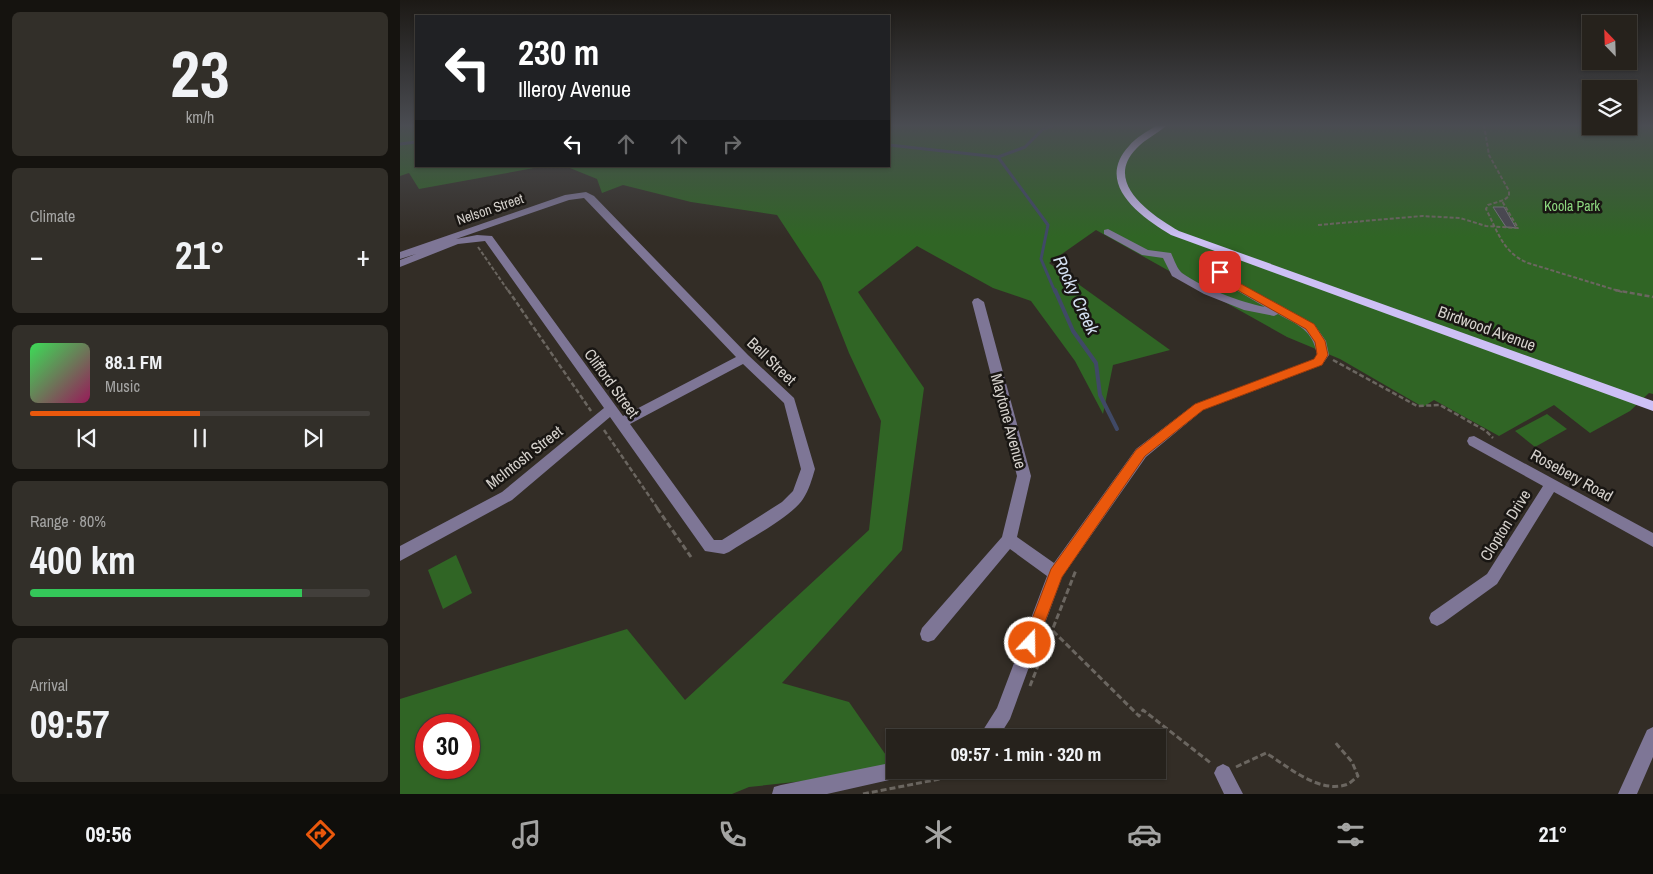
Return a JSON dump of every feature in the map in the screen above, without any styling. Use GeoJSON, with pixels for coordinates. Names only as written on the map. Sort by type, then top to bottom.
{"type":"FeatureCollection","features":[{"type":"Feature","properties":{"kind":"main road"},"geometry":{"type":"LineString","coordinates":[[1114,162],[1112,171],[1121,197],[1132,211],[1152,226],[1173,237],[1220,255],[1310,280]]}},
{"type":"Feature","properties":{"kind":"main road"},"geometry":{"type":"LineString","coordinates":[[1122,162],[1120,171],[1128,196],[1139,209],[1158,223],[1176,233],[1310,280]]}},
{"type":"Feature","properties":{"kind":"main road","name":"Birdwood Avenue"},"geometry":{"type":"LineString","coordinates":[[1310,280],[1653,406]]}},
{"type":"Feature","properties":{"kind":"street","name":"Nelson Street"},"geometry":{"type":"LineString","coordinates":[[400,256],[568,197],[586,196],[591,198]]}},
{"type":"Feature","properties":{"kind":"street","name":"Bell Street"},"geometry":{"type":"LineString","coordinates":[[591,198],[744,358],[790,402],[808,469],[805,481],[798,495],[787,506],[724,547],[710,546]]}},
{"type":"Feature","properties":{"kind":"street"},"geometry":{"type":"LineString","coordinates":[[1108,232],[1146,253],[1167,255],[1176,274],[1208,291],[1248,307],[1289,314]]}},
{"type":"Feature","properties":{"kind":"street","name":"Nelson Street"},"geometry":{"type":"LineString","coordinates":[[400,264],[464,240],[478,237],[488,238]]}},
{"type":"Feature","properties":{"kind":"street","name":"Clifford Street"},"geometry":{"type":"LineString","coordinates":[[488,238],[710,546]]}},
{"type":"Feature","properties":{"kind":"street"},"geometry":{"type":"LineString","coordinates":[[993,729],[1004,713],[1056,573],[1141,453],[1199,407],[1318,362],[1323,355],[1320,341],[1310,326],[1228,281],[1220,272],[1220,261]]}},
{"type":"Feature","properties":{"kind":"street","name":"Maytone Avenue"},"geometry":{"type":"LineString","coordinates":[[928,634],[1009,540],[1024,476],[978,302]]}},
{"type":"Feature","properties":{"kind":"street"},"geometry":{"type":"LineString","coordinates":[[621,423],[744,358]]}},
{"type":"Feature","properties":{"kind":"street","name":"McIntosh Street"},"geometry":{"type":"LineString","coordinates":[[402,548],[507,496],[594,416],[611,409]]}},
{"type":"Feature","properties":{"kind":"street","name":"Rosebery Road"},"geometry":{"type":"LineString","coordinates":[[1474,440],[1653,540]]}},
{"type":"Feature","properties":{"kind":"street","name":"Clopton Drive"},"geometry":{"type":"LineString","coordinates":[[1437,618],[1492,579],[1552,484]]}},
{"type":"Feature","properties":{"kind":"street"},"geometry":{"type":"LineString","coordinates":[[1009,540],[1056,573]]}},
{"type":"Feature","properties":{"kind":"street"},"geometry":{"type":"LineString","coordinates":[[1627,794],[1653,736]]}},
{"type":"Feature","properties":{"kind":"street"},"geometry":{"type":"LineString","coordinates":[[780,794],[886,773]]}},
{"type":"Feature","properties":{"kind":"street"},"geometry":{"type":"LineString","coordinates":[[1223,773],[1234,794]]}},
{"type":"Feature","properties":{"kind":"path"},"geometry":{"type":"LineString","coordinates":[[1493,162],[1509,191],[1509,196],[1502,201],[1488,206],[1486,209],[1509,252],[1522,261],[1613,290],[1653,298]]}},
{"type":"Feature","properties":{"kind":"path"},"geometry":{"type":"LineString","coordinates":[[1318,225],[1422,216],[1460,218],[1486,226],[1518,228],[1502,201]]}},
{"type":"Feature","properties":{"kind":"path"},"geometry":{"type":"LineString","coordinates":[[474,241],[691,557]]}},
{"type":"Feature","properties":{"kind":"path"},"geometry":{"type":"LineString","coordinates":[[1329,358],[1416,406],[1440,405],[1486,431],[1494,439]]}},
{"type":"Feature","properties":{"kind":"path"},"geometry":{"type":"LineString","coordinates":[[583,417],[594,416]]}},
{"type":"Feature","properties":{"kind":"path"},"geometry":{"type":"LineString","coordinates":[[1076,570],[1053,632],[1140,716],[1143,710],[1223,773],[1266,753],[1304,776],[1326,786],[1346,785],[1358,776],[1352,762],[1334,741]]}},
{"type":"Feature","properties":{"kind":"path"},"geometry":{"type":"LineString","coordinates":[[863,794],[940,779]]}},
{"type":"Feature","properties":{"kind":"green space"},"geometry":{"type":"Polygon","coordinates":[[[400,162],[415,162],[415,167],[540,167],[419,189],[409,173],[400,176],[400,162]]]}},
{"type":"Feature","properties":{"kind":"green space","name":"Koola Park"},"geometry":{"type":"Polygon","coordinates":[[[890,162],[1653,162],[1653,394],[1649,393],[1630,411],[1590,433],[1554,405],[1499,436],[1434,400],[1423,407],[1340,359],[1287,337],[1096,230],[1049,263],[1170,350],[1113,365],[1103,414],[1075,361],[1031,301],[993,288],[917,246],[858,292],[924,388],[902,550],[782,683],[849,702],[886,755],[886,772],[749,787],[732,794],[400,794],[400,699],[627,629],[685,700],[869,530],[881,421],[849,353],[821,282],[777,215],[691,202],[623,185],[602,193],[597,179],[567,167],[890,167],[890,162]]]}},
{"type":"Feature","properties":{"kind":"green space"},"geometry":{"type":"Polygon","coordinates":[[[1547,414],[1567,429],[1535,447],[1515,431],[1547,414]]]}},
{"type":"Feature","properties":{"kind":"green space"},"geometry":{"type":"Polygon","coordinates":[[[456,555],[472,593],[443,609],[428,570],[456,555]]]}},
{"type":"Feature","properties":{"kind":"building"},"geometry":{"type":"Polygon","coordinates":[[[1493,207],[1504,207],[1516,228],[1506,227],[1493,207]]]}},
{"type":"Feature","properties":{"kind":"waterway","name":"Rocky Creek"},"geometry":{"type":"LineString","coordinates":[[1002,162],[1048,225],[1041,259],[1055,292]]}},
{"type":"Feature","properties":{"kind":"waterway","name":"Rocky Creek"},"geometry":{"type":"LineString","coordinates":[[1055,290],[1073,331],[1096,363],[1100,395],[1117,429]]}},
{"type":"Feature","properties":{"kind":"route"},"geometry":{"type":"LineString","coordinates":[[1030,643],[1056,573],[1141,453],[1199,407],[1318,362],[1323,355],[1320,341],[1310,326],[1228,281],[1220,272]]}}]}
